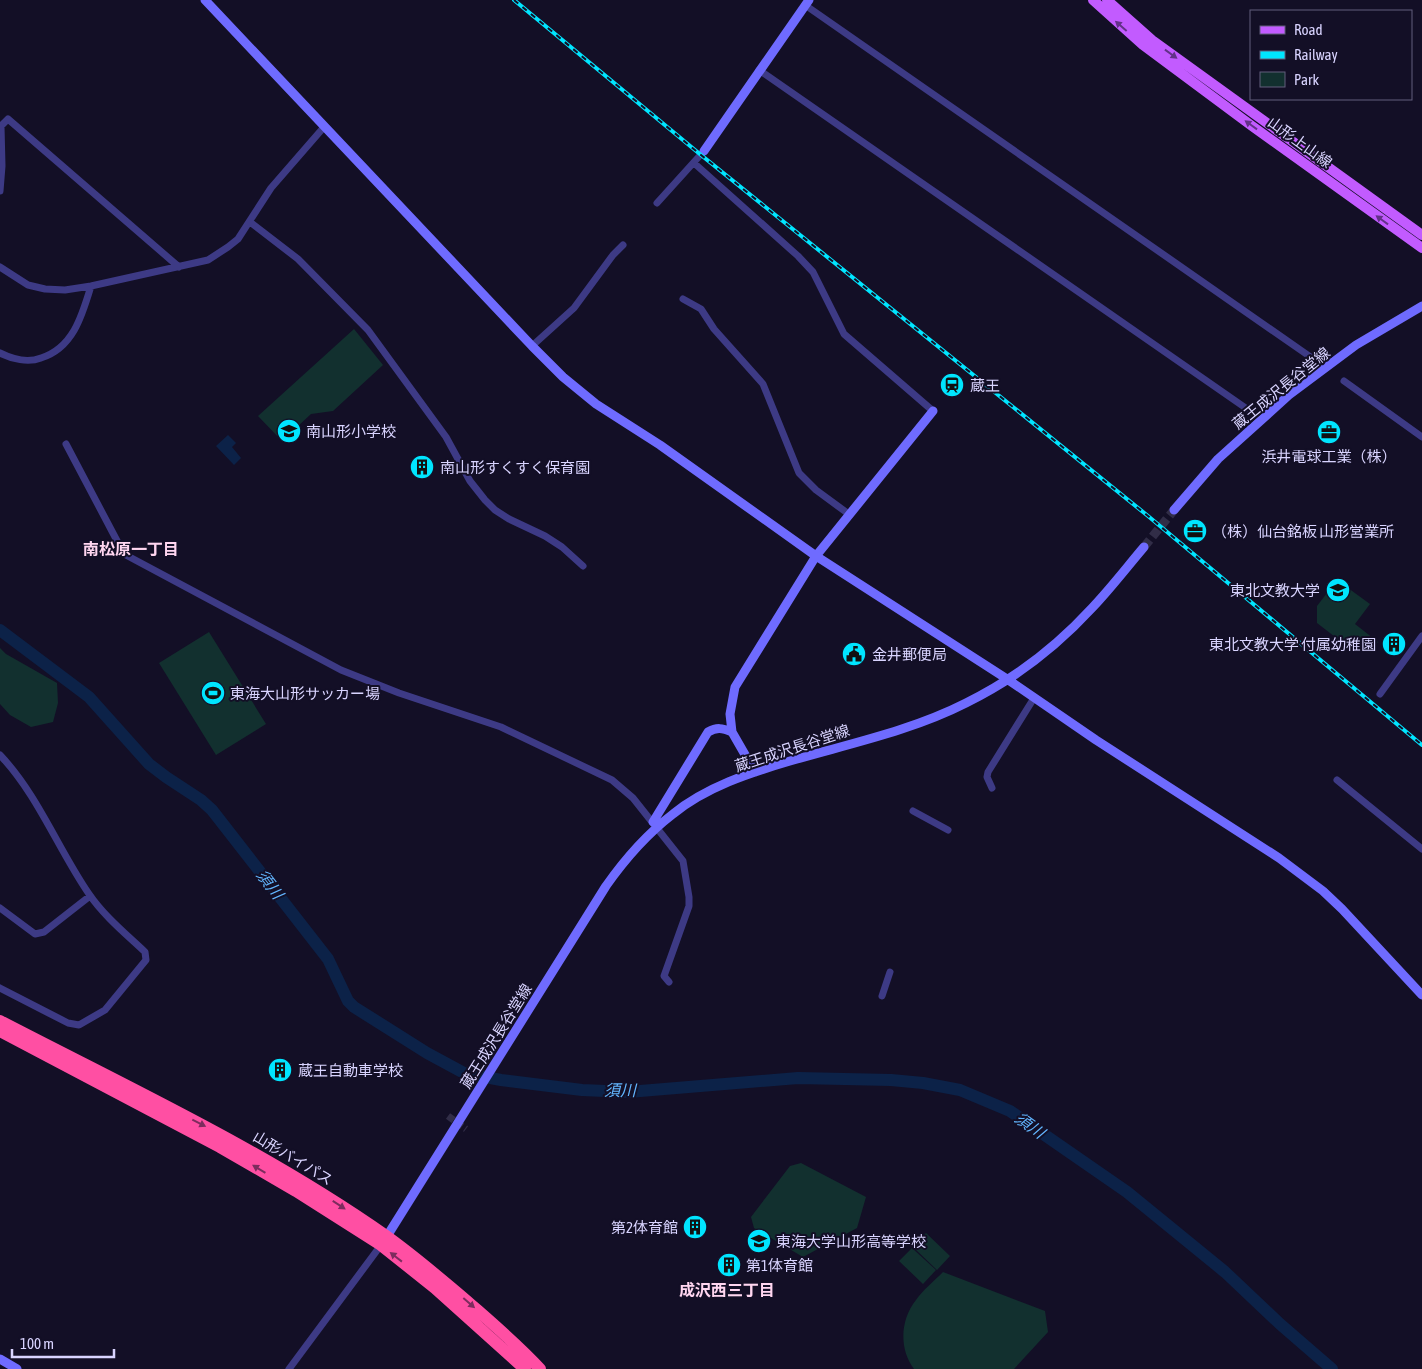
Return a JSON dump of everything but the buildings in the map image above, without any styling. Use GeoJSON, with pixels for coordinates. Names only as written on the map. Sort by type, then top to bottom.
{"type":"FeatureCollection","features":[{"type":"Feature","properties":{"kind":"highway","name":"山形バイパス"},"geometry":{"type":"LineString","coordinates":[[0,1021],[214,1130],[299,1179],[444,1282],[492,1323],[540,1369]]}},
{"type":"Feature","properties":{"kind":"highway","name":"山形バイパス"},"geometry":{"type":"LineString","coordinates":[[0,1032],[220,1146],[384,1241],[525,1369]]}},
{"type":"Feature","properties":{"kind":"main road","name":"山形上山線"},"geometry":{"type":"LineString","coordinates":[[1093,0],[1119,25],[1159,56],[1422,248]]}},
{"type":"Feature","properties":{"kind":"main road","name":"山形上山線"},"geometry":{"type":"LineString","coordinates":[[1107,0],[1152,40],[1422,235]]}},
{"type":"Feature","properties":{"kind":"street"},"geometry":{"type":"LineString","coordinates":[[205,0],[532,346],[596,404],[660,445],[816,556],[1279,858],[1323,891],[1342,909],[1422,995]]}},
{"type":"Feature","properties":{"kind":"street"},"geometry":{"type":"LineString","coordinates":[[657,203],[704,151],[807,3],[1312,358]]}},
{"type":"Feature","properties":{"kind":"street"},"geometry":{"type":"LineString","coordinates":[[759,70],[1250,411]]}},
{"type":"Feature","properties":{"kind":"street"},"geometry":{"type":"LineString","coordinates":[[0,191],[2,166],[1,126],[8,119],[178,266]]}},
{"type":"Feature","properties":{"kind":"street"},"geometry":{"type":"LineString","coordinates":[[0,267],[28,285],[45,289],[64,290],[91,286],[208,260],[238,239],[271,188],[324,127]]}},
{"type":"Feature","properties":{"kind":"street"},"geometry":{"type":"LineString","coordinates":[[694,163],[798,256],[813,272],[844,334],[933,412],[816,556],[735,687],[730,714],[732,732],[755,772]]}},
{"type":"Feature","properties":{"kind":"street"},"geometry":{"type":"LineString","coordinates":[[250,222],[298,259],[368,330],[446,437],[470,481],[485,500],[509,519],[562,547],[583,566]]}},
{"type":"Feature","properties":{"kind":"street"},"geometry":{"type":"LineString","coordinates":[[532,346],[574,308],[613,255],[623,245]]}},
{"type":"Feature","properties":{"kind":"street"},"geometry":{"type":"LineString","coordinates":[[0,353],[25,361],[37,360],[52,355],[62,348],[76,328],[91,286]]}},
{"type":"Feature","properties":{"kind":"street"},"geometry":{"type":"LineString","coordinates":[[683,299],[701,309],[714,329],[763,384],[799,473],[816,490],[850,515]]}},
{"type":"Feature","properties":{"kind":"street","name":"蔵王成沢長谷堂線"},"geometry":{"type":"LineString","coordinates":[[1174,510],[1218,459],[1289,395],[1356,345],[1422,306]]}},
{"type":"Feature","properties":{"kind":"street"},"geometry":{"type":"LineString","coordinates":[[1344,381],[1422,437]]}},
{"type":"Feature","properties":{"kind":"street"},"geometry":{"type":"LineString","coordinates":[[66,444],[124,554],[341,670],[399,694],[500,727],[612,780],[633,798],[683,861],[689,906],[664,976],[669,982]]}},
{"type":"Feature","properties":{"kind":"street","name":"蔵王成沢長谷堂線"},"geometry":{"type":"LineString","coordinates":[[384,1241],[616,871],[655,825],[703,795],[755,772],[915,724],[966,703],[1007,679],[1057,642],[1093,607],[1144,547]]}},
{"type":"Feature","properties":{"kind":"street"},"geometry":{"type":"LineString","coordinates":[[1380,694],[1422,636]]}},
{"type":"Feature","properties":{"kind":"street"},"geometry":{"type":"LineString","coordinates":[[992,788],[987,777],[988,772],[1034,698]]}},
{"type":"Feature","properties":{"kind":"street"},"geometry":{"type":"LineString","coordinates":[[655,825],[708,732],[715,728],[723,728],[732,732]]}},
{"type":"Feature","properties":{"kind":"street"},"geometry":{"type":"LineString","coordinates":[[0,755],[23,783],[65,857],[90,896],[145,952],[146,960],[105,1010],[79,1025],[68,1022],[0,988]]}},
{"type":"Feature","properties":{"kind":"street"},"geometry":{"type":"LineString","coordinates":[[1337,780],[1422,849]]}},
{"type":"Feature","properties":{"kind":"street"},"geometry":{"type":"LineString","coordinates":[[914,811],[948,830]]}},
{"type":"Feature","properties":{"kind":"street"},"geometry":{"type":"LineString","coordinates":[[0,908],[35,934],[44,932],[90,896]]}},
{"type":"Feature","properties":{"kind":"street"},"geometry":{"type":"LineString","coordinates":[[882,996],[890,972]]}},
{"type":"Feature","properties":{"kind":"street"},"geometry":{"type":"LineString","coordinates":[[289,1369],[384,1241]]}},
{"type":"Feature","properties":{"kind":"street"},"geometry":{"type":"LineString","coordinates":[[0,1359],[17,1369]]}},
{"type":"Feature","properties":{"kind":"green space"},"geometry":{"type":"Polygon","coordinates":[[[354,329],[383,365],[333,411],[311,414],[282,441],[258,416],[354,329]]]}},
{"type":"Feature","properties":{"kind":"green space"},"geometry":{"type":"Polygon","coordinates":[[[1337,580],[1370,604],[1355,624],[1378,642],[1372,650],[1359,640],[1352,650],[1317,623],[1317,606],[1337,580]]]}},
{"type":"Feature","properties":{"kind":"green space","name":"東海大山形サッカー場"},"geometry":{"type":"Polygon","coordinates":[[[209,632],[266,724],[216,755],[159,663],[209,632]]]}},
{"type":"Feature","properties":{"kind":"green space"},"geometry":{"type":"Polygon","coordinates":[[[0,648],[6,654],[57,683],[58,703],[53,722],[31,727],[10,715],[0,704],[0,648]]]}},
{"type":"Feature","properties":{"kind":"green space"},"geometry":{"type":"Polygon","coordinates":[[[801,1163],[866,1197],[857,1228],[803,1257],[754,1228],[751,1217],[790,1166],[801,1163]]]}},
{"type":"Feature","properties":{"kind":"green space"},"geometry":{"type":"Polygon","coordinates":[[[926,1233],[950,1256],[937,1270],[913,1247],[926,1233]]]}},
{"type":"Feature","properties":{"kind":"green space"},"geometry":{"type":"Polygon","coordinates":[[[912,1248],[936,1270],[923,1284],[899,1261],[912,1248]]]}},
{"type":"Feature","properties":{"kind":"green space"},"geometry":{"type":"Polygon","coordinates":[[[943,1272],[1045,1311],[1048,1332],[1014,1369],[914,1369],[906,1353],[903,1334],[904,1325],[911,1308],[919,1296],[943,1272]]]}},
{"type":"Feature","properties":{"kind":"water"},"geometry":{"type":"Polygon","coordinates":[[[228,435],[236,443],[232,447],[241,458],[234,465],[216,446],[228,435]]]}},
{"type":"Feature","properties":{"kind":"waterway","name":"須川"},"geometry":{"type":"LineString","coordinates":[[0,630],[89,697],[149,764],[201,800],[212,810],[328,959],[348,1001],[354,1007],[427,1053],[464,1073],[501,1080],[582,1090],[628,1092],[798,1078],[891,1080],[923,1083],[960,1090],[1010,1111],[1127,1192],[1225,1272],[1280,1324],[1332,1369]]}},
{"type":"Feature","properties":{"kind":"tunnel"},"geometry":{"type":"LineString","coordinates":[[1144,547],[1174,510]]}},
{"type":"Feature","properties":{"kind":"tunnel"},"geometry":{"type":"LineString","coordinates":[[448,1116],[466,1129]]}},
{"type":"Feature","properties":{"kind":"railway"},"geometry":{"type":"LineString","coordinates":[[514,0],[701,155],[1148,516],[1422,745]]}},
{"type":"Feature","properties":{"kind":"place","name":"蔵王"},"geometry":{"type":"Point","coordinates":[952,385]}},
{"type":"Feature","properties":{"kind":"place","name":"南山形小学校"},"geometry":{"type":"Point","coordinates":[289,431]}},
{"type":"Feature","properties":{"kind":"place","name":"浜井電球工業（株）"},"geometry":{"type":"Point","coordinates":[1329,432]}},
{"type":"Feature","properties":{"kind":"place","name":"南山形すくすく保育園"},"geometry":{"type":"Point","coordinates":[422,467]}},
{"type":"Feature","properties":{"kind":"place","name":"（株）仙台銘板 山形営業所"},"geometry":{"type":"Point","coordinates":[1195,531]}},
{"type":"Feature","properties":{"kind":"place","name":"東北文教大学"},"geometry":{"type":"Point","coordinates":[1338,590]}},
{"type":"Feature","properties":{"kind":"place","name":"東北文教大学 付属幼稚園"},"geometry":{"type":"Point","coordinates":[1394,644]}},
{"type":"Feature","properties":{"kind":"place","name":"金井郵便局"},"geometry":{"type":"Point","coordinates":[854,654]}},
{"type":"Feature","properties":{"kind":"place","name":"東海大山形サッカー場"},"geometry":{"type":"Point","coordinates":[213,693]}},
{"type":"Feature","properties":{"kind":"place","name":"蔵王自動車学校"},"geometry":{"type":"Point","coordinates":[280,1070]}},
{"type":"Feature","properties":{"kind":"place","name":"第2体育館"},"geometry":{"type":"Point","coordinates":[695,1227]}},
{"type":"Feature","properties":{"kind":"place","name":"東海大学山形高等学校"},"geometry":{"type":"Point","coordinates":[759,1241]}},
{"type":"Feature","properties":{"kind":"place","name":"第1体育館"},"geometry":{"type":"Point","coordinates":[729,1265]}},
{"type":"Feature","properties":{"kind":"district","name":"南松原一丁目"},"geometry":{"type":"Point","coordinates":[131,549]}},
{"type":"Feature","properties":{"kind":"district","name":"成沢西三丁目"},"geometry":{"type":"Point","coordinates":[727,1290]}}]}
